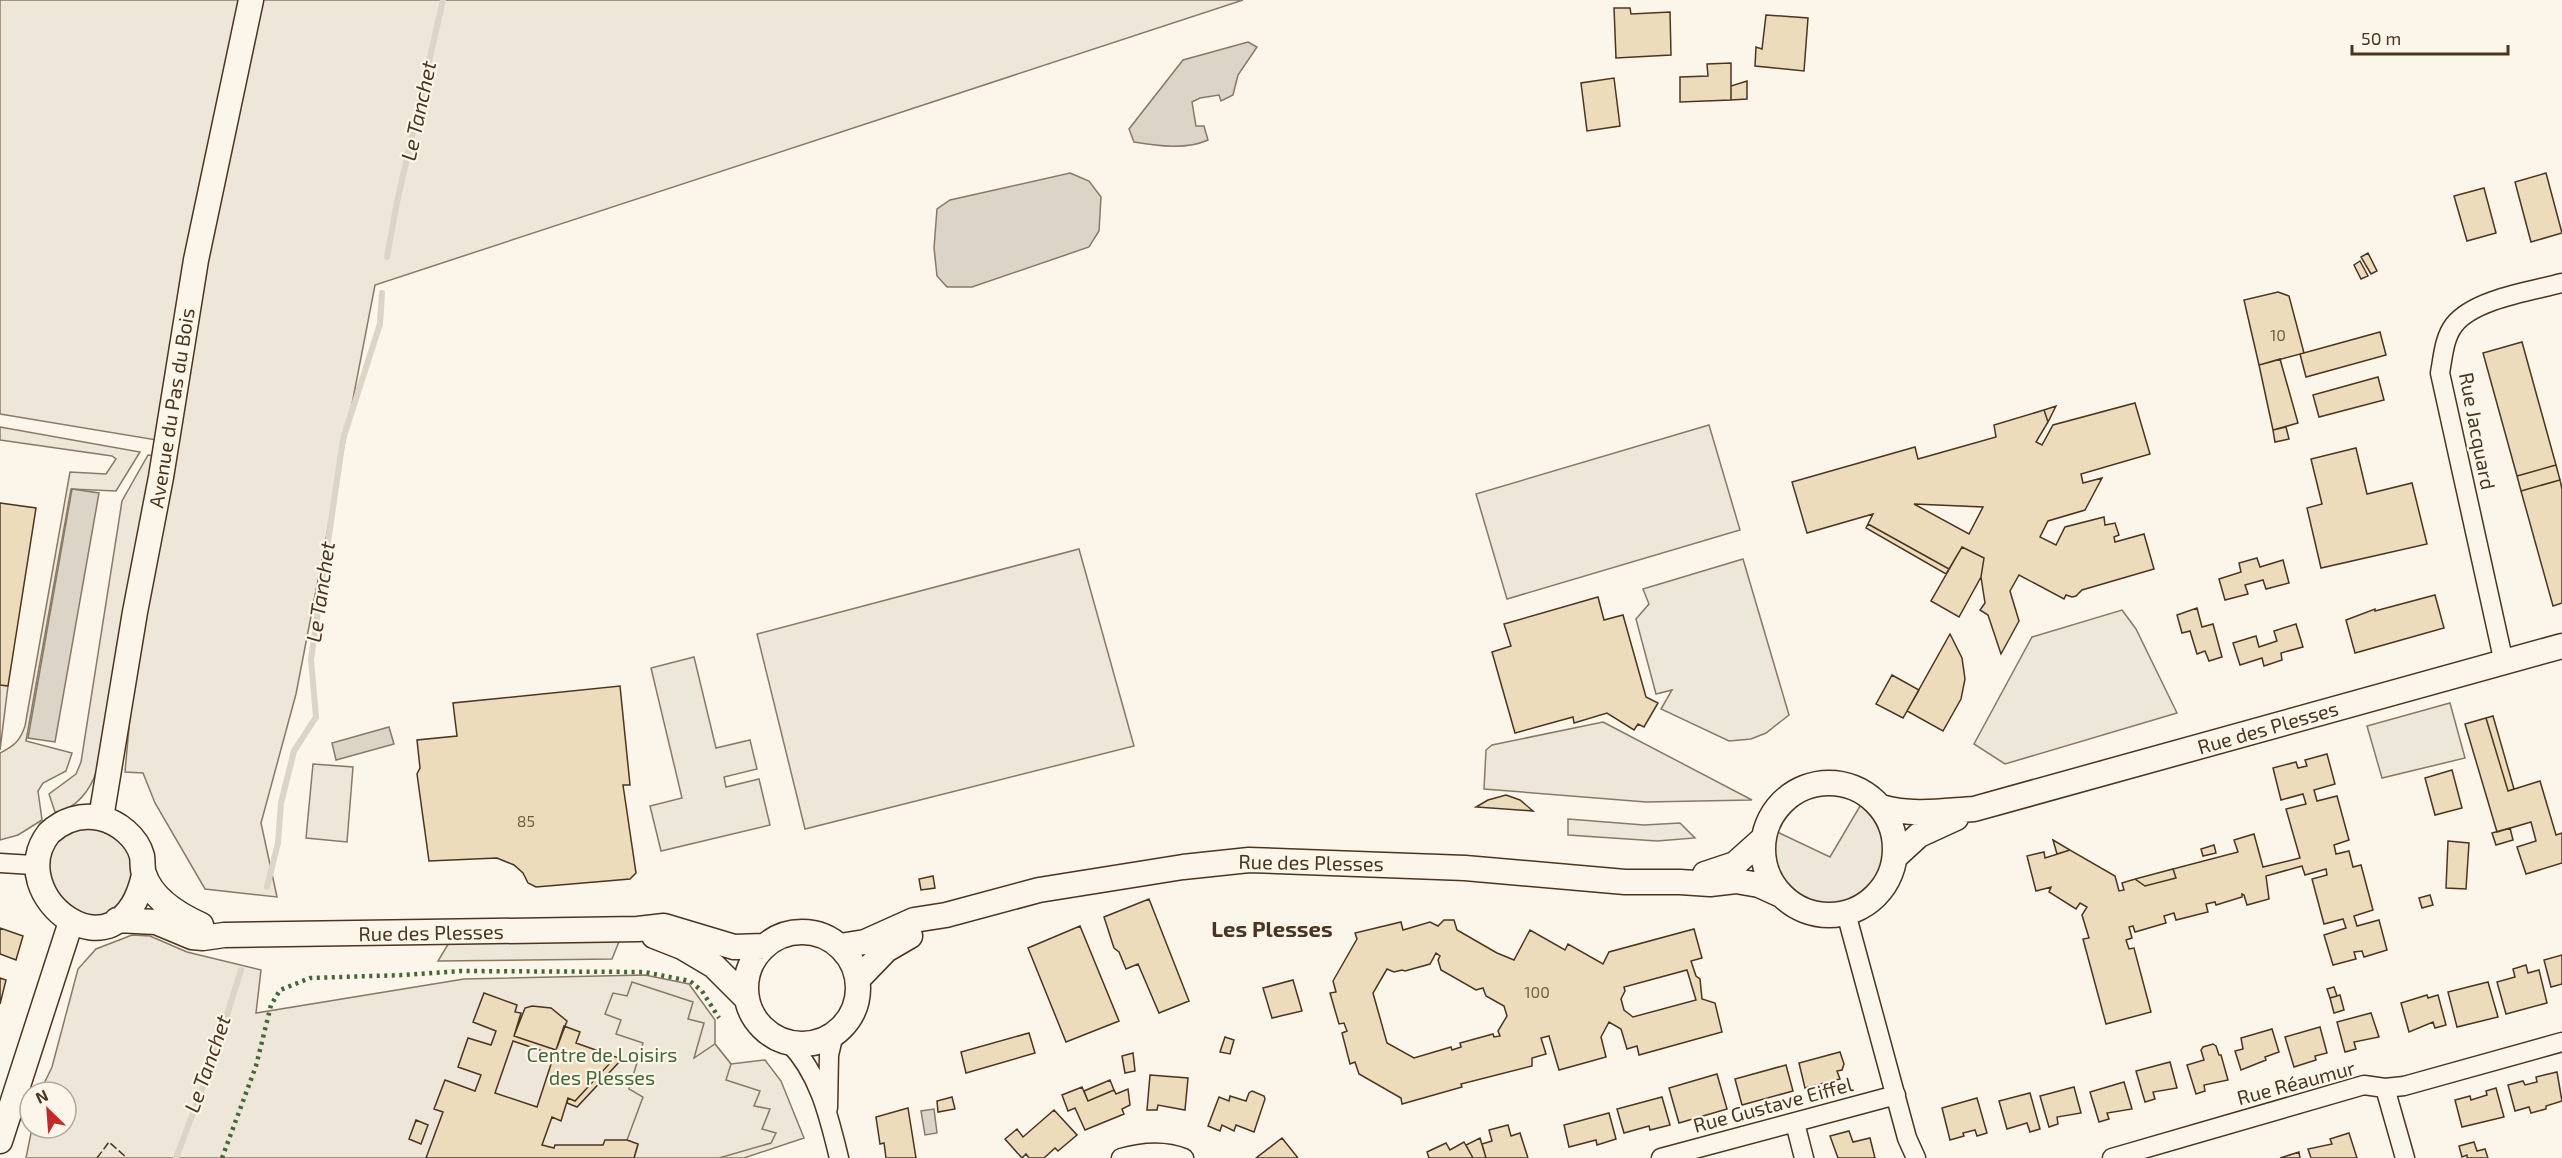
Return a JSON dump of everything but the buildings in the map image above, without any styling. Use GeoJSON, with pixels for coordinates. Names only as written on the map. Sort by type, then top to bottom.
{"type":"FeatureCollection","features":[{"type":"Feature","properties":{"kind":"street","name":"Avenue du Pas du Bois"},"geometry":{"type":"LineString","coordinates":[[100,818],[135,612],[161,477],[196,260],[251,0]]}},
{"type":"Feature","properties":{"kind":"street","name":"Rue Jacquard"},"geometry":{"type":"LineString","coordinates":[[2504,663],[2440,373],[2445,345],[2453,326],[2462,317],[2475,308],[2491,302],[2562,283]]}},
{"type":"Feature","properties":{"kind":"street","name":"Rue des Plesses"},"geometry":{"type":"LineString","coordinates":[[1881,807],[1898,812],[1927,814],[1974,809],[2562,646]]}},
{"type":"Feature","properties":{"kind":"street"},"geometry":{"type":"LineString","coordinates":[[1840,784],[1868,795],[1881,807],[1894,836],[1895,857],[1888,880],[1874,898],[1846,913],[1822,915],[1811,913],[1781,895],[1766,868],[1763,848],[1764,838],[1774,812],[1784,801],[1810,786],[1840,784]]}},
{"type":"Feature","properties":{"kind":"street","name":"Rue des Plesses"},"geometry":{"type":"LineString","coordinates":[[1895,857],[1919,836],[1974,809]]}},
{"type":"Feature","properties":{"kind":"street"},"geometry":{"type":"LineString","coordinates":[[85,816],[100,818],[119,825],[133,838],[142,855],[144,874],[140,892],[131,908],[117,920],[94,927],[70,925],[57,918],[46,908],[38,895],[33,880],[33,865],[37,850],[56,826],[70,819],[85,816]]}},
{"type":"Feature","properties":{"kind":"street","name":"Rue des Plesses"},"geometry":{"type":"LineString","coordinates":[[1680,882],[1736,864],[1764,838]]}},
{"type":"Feature","properties":{"kind":"street","name":"Rue des Plesses"},"geometry":{"type":"LineString","coordinates":[[840,946],[865,942],[914,920],[946,915],[1039,891],[1087,881],[1249,860],[1465,868],[1625,882],[1710,884],[1725,881],[1747,882],[1781,895]]}},
{"type":"Feature","properties":{"kind":"street"},"geometry":{"type":"LineString","coordinates":[[0,863],[33,865]]}},
{"type":"Feature","properties":{"kind":"street","name":"Rue des Plesses"},"geometry":{"type":"LineString","coordinates":[[144,874],[160,898],[175,911],[224,934]]}},
{"type":"Feature","properties":{"kind":"street"},"geometry":{"type":"LineString","coordinates":[[1846,913],[1907,1138],[1916,1158]]}},
{"type":"Feature","properties":{"kind":"street","name":"Rue des Plesses"},"geometry":{"type":"LineString","coordinates":[[858,979],[886,950],[946,915]]}},
{"type":"Feature","properties":{"kind":"street","name":"Rue des Plesses"},"geometry":{"type":"LineString","coordinates":[[117,920],[156,922],[192,937],[224,934],[638,929],[664,926],[734,947],[765,946]]}},
{"type":"Feature","properties":{"kind":"street"},"geometry":{"type":"LineString","coordinates":[[0,1141],[70,925]]}},
{"type":"Feature","properties":{"kind":"street","name":"Rue des Plesses"},"geometry":{"type":"LineString","coordinates":[[638,929],[682,947],[704,959],[723,974],[747,999]]}},
{"type":"Feature","properties":{"kind":"street"},"geometry":{"type":"LineString","coordinates":[[789,1042],[817,1042],[834,1034],[844,1026],[856,1004],[858,979],[852,961],[840,946],[824,936],[806,932],[778,937],[758,953],[749,970],[746,989],[751,1011],[764,1029],[789,1042],[805,1061],[828,1110],[839,1158]]}},
{"type":"Feature","properties":{"kind":"street"},"geometry":{"type":"LineString","coordinates":[[828,1110],[829,1055],[834,1034]]}},
{"type":"Feature","properties":{"kind":"street","name":"Rue Réaumur"},"geometry":{"type":"LineString","coordinates":[[2116,1158],[2364,1085],[2385,1088],[2404,1086],[2562,1042]]}},
{"type":"Feature","properties":{"kind":"street"},"geometry":{"type":"LineString","coordinates":[[2385,1088],[2405,1158]]}},
{"type":"Feature","properties":{"kind":"street","name":"Rue Gustave Eiffel"},"geometry":{"type":"LineString","coordinates":[[1661,1158],[1896,1095]]}},
{"type":"Feature","properties":{"kind":"street"},"geometry":{"type":"LineString","coordinates":[[1795,1123],[1804,1158]]}},
{"type":"Feature","properties":{"kind":"street"},"geometry":{"type":"LineString","coordinates":[[1120,1158],[1148,1152],[1175,1154],[1184,1158]]}},
{"type":"Feature","properties":{"kind":"green space"},"geometry":{"type":"Polygon","coordinates":[[[0,0],[1243,0],[375,285],[296,694],[261,823],[277,897],[205,889],[155,803],[143,773],[125,772],[131,705],[175,443],[0,414],[0,0]]]}},
{"type":"Feature","properties":{"kind":"green space"},"geometry":{"type":"Polygon","coordinates":[[[1709,425],[1740,530],[1507,599],[1476,494],[1709,425]]]}},
{"type":"Feature","properties":{"kind":"green space"},"geometry":{"type":"Polygon","coordinates":[[[0,427],[140,452],[116,491],[71,489],[26,741],[72,753],[66,771],[43,783],[38,791],[42,820],[18,835],[0,840],[0,753],[16,742],[25,726],[70,472],[106,474],[116,459],[112,456],[0,440],[0,427]]]}},
{"type":"Feature","properties":{"kind":"green space"},"geometry":{"type":"Polygon","coordinates":[[[148,455],[155,456],[97,770],[87,791],[76,803],[55,812],[49,794],[76,774],[81,762],[122,501],[148,455]]]}},
{"type":"Feature","properties":{"kind":"green space"},"geometry":{"type":"Polygon","coordinates":[[[1079,549],[1134,746],[805,829],[757,634],[1079,549]]]}},
{"type":"Feature","properties":{"kind":"green space"},"geometry":{"type":"Polygon","coordinates":[[[1603,722],[1752,800],[1646,802],[1484,789],[1486,750],[1492,745],[1603,722]]]}},
{"type":"Feature","properties":{"kind":"green space"},"geometry":{"type":"Polygon","coordinates":[[[313,764],[353,767],[347,842],[306,838],[313,764]]]}},
{"type":"Feature","properties":{"kind":"green space"},"geometry":{"type":"Polygon","coordinates":[[[1863,801],[1879,819],[1886,837],[1885,860],[1877,882],[1861,898],[1840,907],[1817,906],[1796,897],[1780,881],[1772,866],[1773,830],[1830,857],[1863,801]]]}},
{"type":"Feature","properties":{"kind":"green space"},"geometry":{"type":"Polygon","coordinates":[[[81,827],[96,828],[122,841],[131,854],[135,869],[127,897],[104,916],[89,918],[51,898],[48,863],[52,846],[58,839],[81,827]]]}},
{"type":"Feature","properties":{"kind":"green space","name":"Centre de Loisirs des Plesses"},"geometry":{"type":"Polygon","coordinates":[[[132,935],[150,936],[187,952],[261,970],[256,1013],[464,979],[645,975],[689,984],[715,1020],[715,1044],[731,1064],[765,1060],[781,1081],[804,1138],[744,1158],[26,1158],[30,1140],[78,1140],[78,1080],[46,1080],[52,1067],[78,969],[96,949],[132,935]]]}},
{"type":"Feature","properties":{"kind":"shaded area"},"geometry":{"type":"Polygon","coordinates":[[[1248,42],[1257,47],[1238,75],[1233,95],[1221,101],[1219,95],[1200,98],[1192,102],[1196,126],[1204,126],[1208,140],[1181,146],[1134,142],[1129,129],[1183,60],[1248,42]]]}},
{"type":"Feature","properties":{"kind":"shaded area"},"geometry":{"type":"Polygon","coordinates":[[[1070,173],[1089,181],[1101,197],[1099,231],[1089,247],[972,287],[947,287],[937,276],[934,248],[937,209],[950,200],[1070,173]]]}},
{"type":"Feature","properties":{"kind":"shaded area"},"geometry":{"type":"Polygon","coordinates":[[[72,489],[99,493],[55,742],[28,738],[72,489]]]}},
{"type":"Feature","properties":{"kind":"shaded area"},"geometry":{"type":"Polygon","coordinates":[[[1743,559],[1789,715],[1766,733],[1751,739],[1729,741],[1661,709],[1672,690],[1656,694],[1636,619],[1649,604],[1643,589],[1743,559]]]}},
{"type":"Feature","properties":{"kind":"shaded area"},"geometry":{"type":"Polygon","coordinates":[[[2122,610],[2136,629],[2177,713],[2005,764],[1974,744],[2032,637],[2122,610]]]}},
{"type":"Feature","properties":{"kind":"shaded area"},"geometry":{"type":"Polygon","coordinates":[[[694,657],[716,748],[750,740],[757,769],[724,777],[726,787],[759,779],[770,825],[661,851],[650,806],[682,798],[651,668],[694,657]]]}},
{"type":"Feature","properties":{"kind":"shaded area"},"geometry":{"type":"Polygon","coordinates":[[[0,685],[8,686],[0,750],[0,685]]]}},
{"type":"Feature","properties":{"kind":"shaded area"},"geometry":{"type":"Polygon","coordinates":[[[2450,703],[2465,758],[2382,778],[2367,726],[2450,703]]]}},
{"type":"Feature","properties":{"kind":"shaded area"},"geometry":{"type":"Polygon","coordinates":[[[389,727],[394,744],[336,760],[332,743],[389,727]]]}},
{"type":"Feature","properties":{"kind":"shaded area"},"geometry":{"type":"Polygon","coordinates":[[[1568,819],[1644,825],[1680,823],[1695,838],[1657,841],[1568,835],[1568,819]]]}},
{"type":"Feature","properties":{"kind":"shaded area"},"geometry":{"type":"Polygon","coordinates":[[[620,939],[612,959],[438,961],[450,941],[620,939]]]}},
{"type":"Feature","properties":{"kind":"shaded area"},"geometry":{"type":"Polygon","coordinates":[[[632,982],[693,1002],[688,1019],[704,1023],[694,1058],[715,1044],[731,1064],[726,1080],[760,1091],[754,1106],[770,1109],[762,1129],[776,1133],[771,1143],[719,1158],[634,1158],[638,1145],[627,1140],[643,1097],[629,1089],[643,1043],[616,1034],[621,1020],[605,1014],[613,993],[627,996],[632,982]]]}},
{"type":"Feature","properties":{"kind":"shaded area"},"geometry":{"type":"Polygon","coordinates":[[[934,1109],[937,1133],[925,1135],[921,1111],[934,1109]]]}},
{"type":"Feature","properties":{"kind":"waterway","name":"Le Tanchet"},"geometry":{"type":"LineString","coordinates":[[387,257],[397,202],[443,0]]}},
{"type":"Feature","properties":{"kind":"waterway","name":"Le Tanchet"},"geometry":{"type":"LineString","coordinates":[[267,887],[278,843],[281,803],[294,751],[316,717],[311,659],[343,439],[380,324],[382,293]]}},
{"type":"Feature","properties":{"kind":"waterway","name":"Le Tanchet"},"geometry":{"type":"LineString","coordinates":[[176,1158],[212,1063],[241,970]]}},
{"type":"Feature","properties":{"kind":"hedge"},"geometry":{"type":"LineString","coordinates":[[222,1158],[256,1066],[271,1005],[280,990],[310,978],[461,971],[644,972],[690,981],[702,991],[719,1018]]}},
{"type":"Feature","properties":{"kind":"fence"},"geometry":{"type":"LineString","coordinates":[[97,1158],[109,1142],[127,1158]]}},
{"type":"Feature","properties":{"kind":"district","name":"Les Plesses"},"geometry":{"type":"Point","coordinates":[1272,929]}}]}
